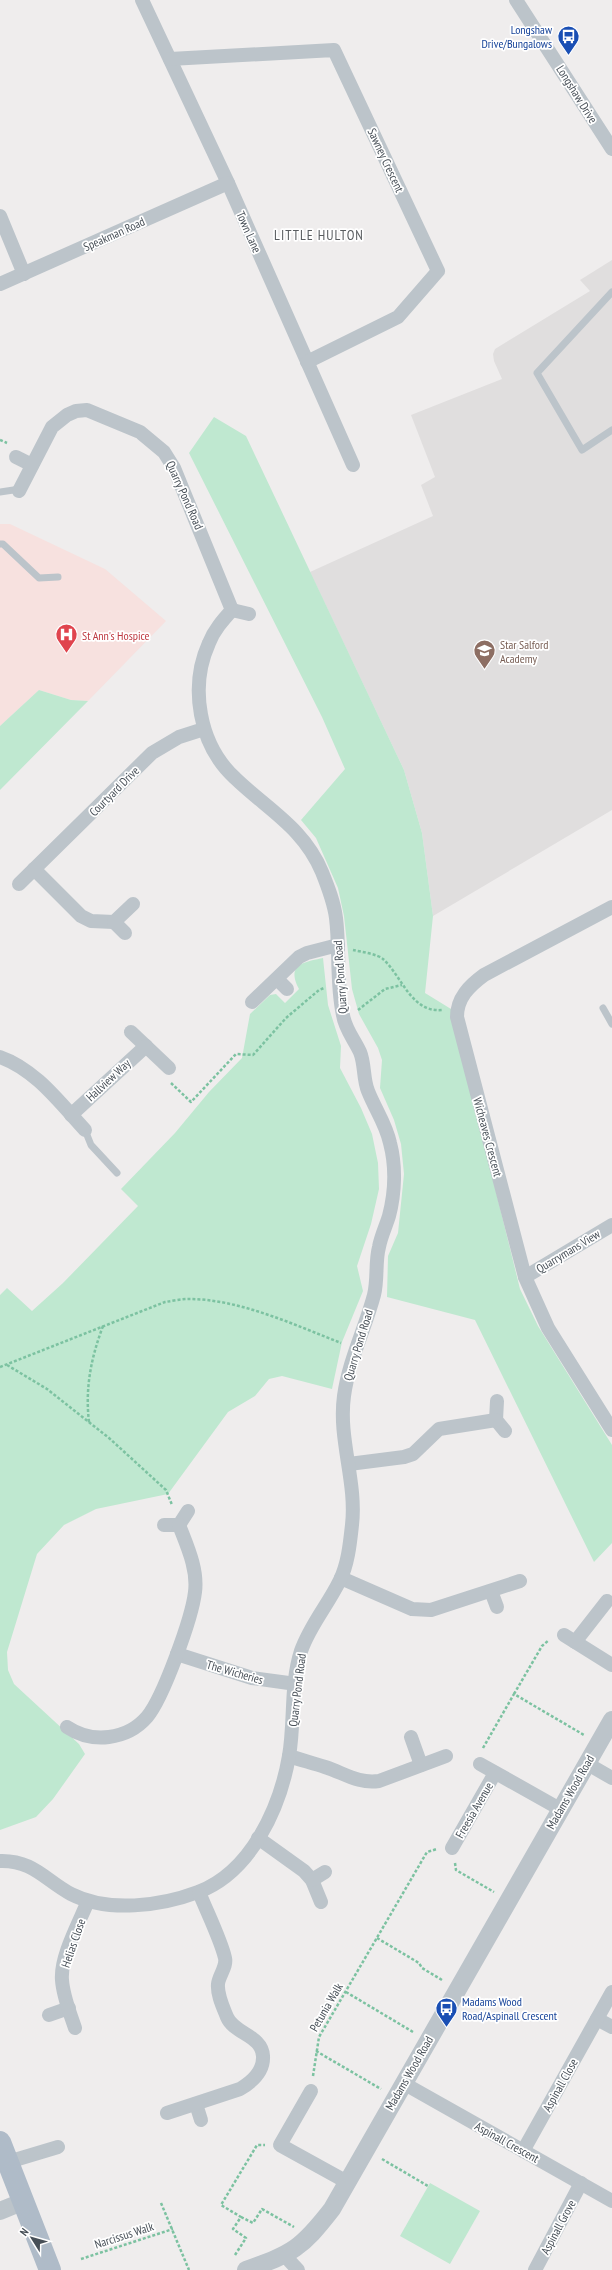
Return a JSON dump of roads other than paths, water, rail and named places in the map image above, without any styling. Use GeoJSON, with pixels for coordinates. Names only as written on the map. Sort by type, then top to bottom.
{"type":"FeatureCollection","features":[{"type":"Feature","properties":{"kind":"main road"},"geometry":{"type":"LineString","coordinates":[[0,2142],[22,2202],[50,2270]]}},
{"type":"Feature","properties":{"kind":"street","name":"Town Lane"},"geometry":{"type":"LineString","coordinates":[[142,0],[228,183],[353,465]]}},
{"type":"Feature","properties":{"kind":"street","name":"Longshaw Drive"},"geometry":{"type":"LineString","coordinates":[[516,0],[612,149]]}},
{"type":"Feature","properties":{"kind":"street","name":"Sawney Crescent"},"geometry":{"type":"LineString","coordinates":[[170,59],[334,50],[438,271],[398,317],[307,362]]}},
{"type":"Feature","properties":{"kind":"street","name":"Speakman Road"},"geometry":{"type":"LineString","coordinates":[[0,284],[228,183]]}},
{"type":"Feature","properties":{"kind":"street"},"geometry":{"type":"LineString","coordinates":[[0,216],[24,274]]}},
{"type":"Feature","properties":{"kind":"street","name":"Quarry Pond Road"},"geometry":{"type":"LineString","coordinates":[[0,1861],[28,1864],[55,1884],[88,1902],[116,1905],[145,1904],[199,1892],[232,1872],[245,1858],[258,1838],[271,1814],[289,1756],[298,1664],[302,1648],[310,1631],[341,1578],[353,1518],[350,1464],[344,1433],[344,1398],[355,1349],[375,1293],[378,1253],[390,1213],[394,1165],[390,1142],[383,1119],[366,1085],[362,1059],[344,1021],[339,984],[336,915],[330,892],[314,854],[286,820],[234,777],[214,750],[204,729],[199,706],[198,685],[202,663],[208,644],[218,626],[232,610],[174,468],[164,452],[153,441],[126,425],[87,410],[76,411],[66,415],[52,427],[20,490]]}},
{"type":"Feature","properties":{"kind":"street"},"geometry":{"type":"LineString","coordinates":[[16,457],[32,465]]}},
{"type":"Feature","properties":{"kind":"street"},"geometry":{"type":"LineString","coordinates":[[232,610],[249,614]]}},
{"type":"Feature","properties":{"kind":"street","name":"Courtyard Drive"},"geometry":{"type":"LineString","coordinates":[[19,884],[152,754],[178,737],[204,729]]}},
{"type":"Feature","properties":{"kind":"street"},"geometry":{"type":"LineString","coordinates":[[34,869],[81,916],[91,921],[114,922],[126,933]]}},
{"type":"Feature","properties":{"kind":"street"},"geometry":{"type":"LineString","coordinates":[[114,922],[133,904]]}},
{"type":"Feature","properties":{"kind":"street","name":"Wicheaves Crescent"},"geometry":{"type":"LineString","coordinates":[[612,906],[484,975],[466,990],[457,1008],[458,1026],[525,1277],[548,1328],[612,1430]]}},
{"type":"Feature","properties":{"kind":"street"},"geometry":{"type":"LineString","coordinates":[[252,1002],[299,957],[338,945]]}},
{"type":"Feature","properties":{"kind":"street"},"geometry":{"type":"LineString","coordinates":[[277,979],[287,989]]}},
{"type":"Feature","properties":{"kind":"street"},"geometry":{"type":"LineString","coordinates":[[132,1032],[169,1068]]}},
{"type":"Feature","properties":{"kind":"street","name":"Hallview Way"},"geometry":{"type":"LineString","coordinates":[[71,1115],[146,1046]]}},
{"type":"Feature","properties":{"kind":"street"},"geometry":{"type":"LineString","coordinates":[[0,1057],[21,1066],[34,1076],[85,1130]]}},
{"type":"Feature","properties":{"kind":"street","name":"Quarrymans View"},"geometry":{"type":"LineString","coordinates":[[525,1277],[612,1226]]}},
{"type":"Feature","properties":{"kind":"street"},"geometry":{"type":"LineString","coordinates":[[498,1401],[496,1420],[505,1432]]}},
{"type":"Feature","properties":{"kind":"street"},"geometry":{"type":"LineString","coordinates":[[350,1464],[404,1457],[412,1454],[420,1448],[439,1429],[496,1420]]}},
{"type":"Feature","properties":{"kind":"street"},"geometry":{"type":"LineString","coordinates":[[179,1525],[188,1510]]}},
{"type":"Feature","properties":{"kind":"street"},"geometry":{"type":"LineString","coordinates":[[164,1525],[179,1525]]}},
{"type":"Feature","properties":{"kind":"street"},"geometry":{"type":"LineString","coordinates":[[67,1727],[82,1736],[105,1738],[137,1726],[155,1704],[176,1654],[195,1591],[192,1559],[179,1525]]}},
{"type":"Feature","properties":{"kind":"street"},"geometry":{"type":"LineString","coordinates":[[341,1578],[412,1609],[421,1610],[431,1610],[520,1581]]}},
{"type":"Feature","properties":{"kind":"street"},"geometry":{"type":"LineString","coordinates":[[491,1591],[497,1607]]}},
{"type":"Feature","properties":{"kind":"street"},"geometry":{"type":"LineString","coordinates":[[607,1601],[570,1639],[612,1665]]}},
{"type":"Feature","properties":{"kind":"street","name":"The Wicheries"},"geometry":{"type":"LineString","coordinates":[[176,1654],[252,1678],[296,1684]]}},
{"type":"Feature","properties":{"kind":"street","name":"Madams Wood Road"},"geometry":{"type":"LineString","coordinates":[[242,2266],[285,2256],[308,2239],[332,2209],[427,2040],[612,1720]]}},
{"type":"Feature","properties":{"kind":"street"},"geometry":{"type":"LineString","coordinates":[[411,1737],[421,1765]]}},
{"type":"Feature","properties":{"kind":"street"},"geometry":{"type":"LineString","coordinates":[[289,1756],[327,1767],[355,1780],[368,1782],[379,1781],[446,1756]]}},
{"type":"Feature","properties":{"kind":"street"},"geometry":{"type":"LineString","coordinates":[[586,1763],[612,1778]]}},
{"type":"Feature","properties":{"kind":"street","name":"Freesia Avenue"},"geometry":{"type":"LineString","coordinates":[[480,1764],[560,1809]]}},
{"type":"Feature","properties":{"kind":"street","name":"Freesia Avenue"},"geometry":{"type":"LineString","coordinates":[[452,1848],[495,1773]]}},
{"type":"Feature","properties":{"kind":"street"},"geometry":{"type":"LineString","coordinates":[[258,1838],[295,1863],[312,1880],[321,1902]]}},
{"type":"Feature","properties":{"kind":"street"},"geometry":{"type":"LineString","coordinates":[[312,1880],[325,1872]]}},
{"type":"Feature","properties":{"kind":"street"},"geometry":{"type":"LineString","coordinates":[[167,2114],[240,2089],[249,2084],[256,2077],[263,2056],[261,2047],[227,2019],[219,1996],[218,1984],[225,1958],[199,1892]]}},
{"type":"Feature","properties":{"kind":"street","name":"Helias Close"},"geometry":{"type":"LineString","coordinates":[[75,2028],[63,1988],[62,1970],[88,1902]]}},
{"type":"Feature","properties":{"kind":"street","name":"Aspinall Close"},"geometry":{"type":"LineString","coordinates":[[523,2151],[612,1992]]}},
{"type":"Feature","properties":{"kind":"street"},"geometry":{"type":"LineString","coordinates":[[49,2015],[69,2008]]}},
{"type":"Feature","properties":{"kind":"street"},"geometry":{"type":"LineString","coordinates":[[597,2019],[612,2027]]}},
{"type":"Feature","properties":{"kind":"street","name":"Aspinall Crescent"},"geometry":{"type":"LineString","coordinates":[[399,2090],[523,2151],[612,2201]]}},
{"type":"Feature","properties":{"kind":"street"},"geometry":{"type":"LineString","coordinates":[[311,2091],[280,2145],[347,2182]]}},
{"type":"Feature","properties":{"kind":"street"},"geometry":{"type":"LineString","coordinates":[[196,2104],[201,2120]]}},
{"type":"Feature","properties":{"kind":"street"},"geometry":{"type":"LineString","coordinates":[[8,2162],[58,2147]]}},
{"type":"Feature","properties":{"kind":"street","name":"Aspinall Grove"},"geometry":{"type":"LineString","coordinates":[[535,2270],[581,2183]]}},
{"type":"Feature","properties":{"kind":"street"},"geometry":{"type":"LineString","coordinates":[[0,2211],[22,2202]]}},
{"type":"Feature","properties":{"kind":"street"},"geometry":{"type":"LineString","coordinates":[[285,2256],[298,2270]]}},
{"type":"Feature","properties":{"kind":"lane"},"geometry":{"type":"LineString","coordinates":[[612,292],[537,373],[582,450],[612,430]]}},
{"type":"Feature","properties":{"kind":"lane"},"geometry":{"type":"LineString","coordinates":[[0,492],[20,490]]}},
{"type":"Feature","properties":{"kind":"lane"},"geometry":{"type":"LineString","coordinates":[[0,544],[3,544],[39,578],[58,577]]}},
{"type":"Feature","properties":{"kind":"lane"},"geometry":{"type":"LineString","coordinates":[[603,1008],[612,1024]]}},
{"type":"Feature","properties":{"kind":"lane"},"geometry":{"type":"LineString","coordinates":[[85,1130],[91,1145],[117,1173]]}},
{"type":"Feature","properties":{"kind":"place","name":"Longshaw Drive/Bungalows"},"geometry":{"type":"Point","coordinates":[568,56]}},
{"type":"Feature","properties":{"kind":"place","name":"St Ann's Hospice"},"geometry":{"type":"Point","coordinates":[66,654]}},
{"type":"Feature","properties":{"kind":"place","name":"Star Salford Academy"},"geometry":{"type":"Point","coordinates":[485,670]}},
{"type":"Feature","properties":{"kind":"place","name":"Madams Wood Road/Aspinall Crescent"},"geometry":{"type":"Point","coordinates":[447,2028]}},
{"type":"Feature","properties":{"kind":"district","name":"LITTLE HULTON"},"geometry":{"type":"Point","coordinates":[319,235]}}]}
